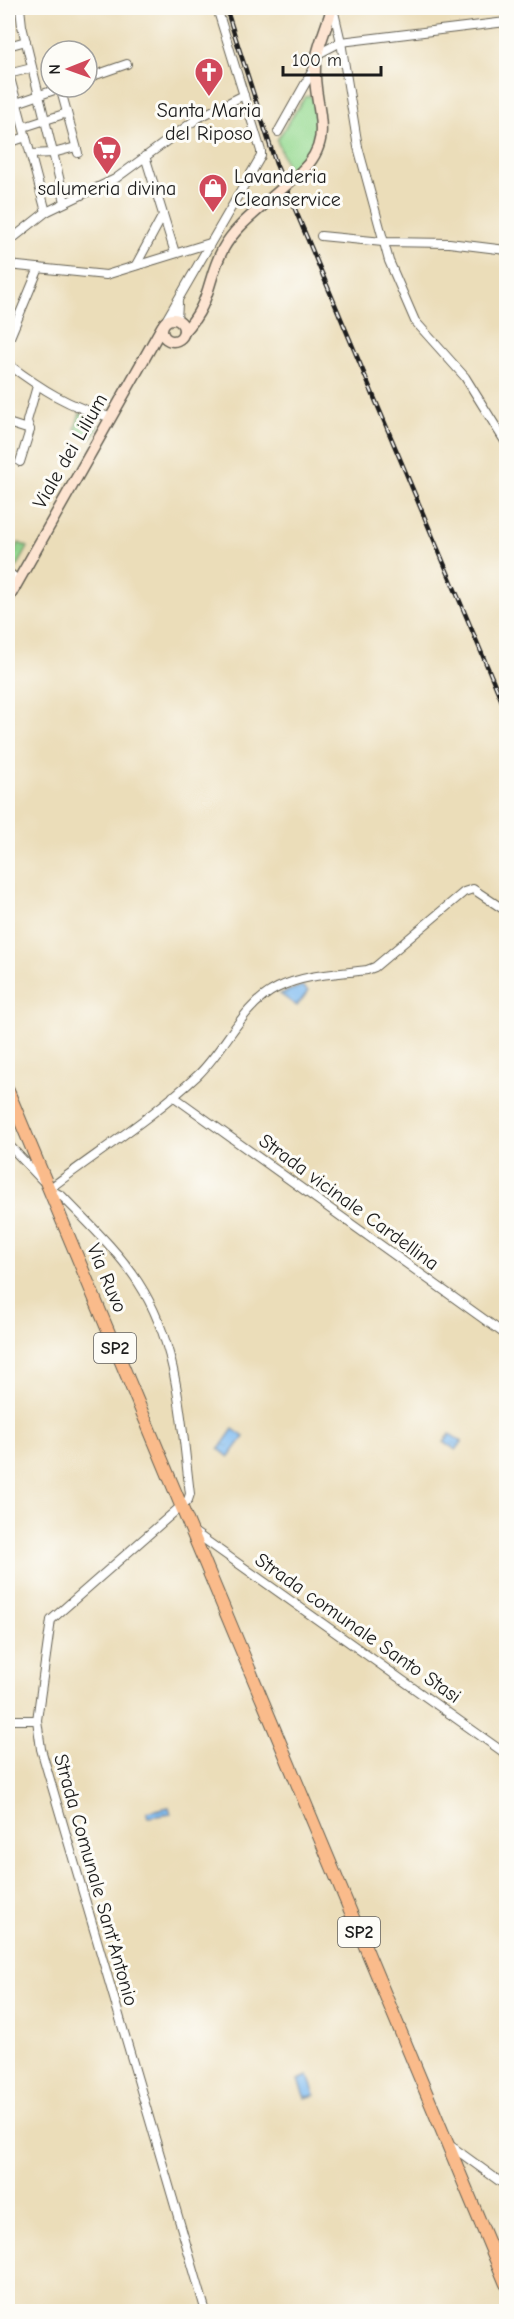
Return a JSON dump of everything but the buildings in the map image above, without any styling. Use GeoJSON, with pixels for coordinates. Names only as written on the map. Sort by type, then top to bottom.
{"type":"FeatureCollection","features":[{"type":"Feature","properties":{"kind":"main road","name":"Viale dei Lilium"},"geometry":{"type":"LineString","coordinates":[[148,353],[158,343],[168,339],[178,339],[184,332],[202,308],[225,245],[236,230],[301,172],[314,155],[322,128],[315,65],[332,8]]}},
{"type":"Feature","properties":{"kind":"main road"},"geometry":{"type":"LineString","coordinates":[[168,339],[163,334],[164,325],[170,319],[178,320],[192,316],[202,308]]}},
{"type":"Feature","properties":{"kind":"main road"},"geometry":{"type":"LineString","coordinates":[[178,320],[183,325],[184,332]]}},
{"type":"Feature","properties":{"kind":"main road","name":"Viale dei Lilium"},"geometry":{"type":"LineString","coordinates":[[8,599],[164,325]]}},
{"type":"Feature","properties":{"kind":"main road","name":"Via Ruvo"},"geometry":{"type":"LineString","coordinates":[[8,1091],[447,2144]]}},
{"type":"Feature","properties":{"kind":"main road","name":"SP2"},"geometry":{"type":"LineString","coordinates":[[447,2144],[507,2284]]}},
{"type":"Feature","properties":{"kind":"street"},"geometry":{"type":"LineString","coordinates":[[8,106],[39,95],[22,26],[20,8]]}},
{"type":"Feature","properties":{"kind":"street"},"geometry":{"type":"LineString","coordinates":[[164,325],[261,156],[217,8]]}},
{"type":"Feature","properties":{"kind":"street"},"geometry":{"type":"LineString","coordinates":[[332,8],[341,42],[354,126],[389,261],[415,321],[465,376],[507,443]]}},
{"type":"Feature","properties":{"kind":"street"},"geometry":{"type":"LineString","coordinates":[[318,54],[341,42],[507,22]]}},
{"type":"Feature","properties":{"kind":"street"},"geometry":{"type":"LineString","coordinates":[[8,46],[26,41]]}},
{"type":"Feature","properties":{"kind":"street"},"geometry":{"type":"LineString","coordinates":[[99,74],[127,64]]}},
{"type":"Feature","properties":{"kind":"street"},"geometry":{"type":"LineString","coordinates":[[278,132],[315,65]]}},
{"type":"Feature","properties":{"kind":"street"},"geometry":{"type":"LineString","coordinates":[[32,68],[8,74],[46,212]]}},
{"type":"Feature","properties":{"kind":"street"},"geometry":{"type":"LineString","coordinates":[[8,242],[46,212],[115,179],[198,118],[244,95]]}},
{"type":"Feature","properties":{"kind":"street"},"geometry":{"type":"LineString","coordinates":[[40,99],[65,202]]}},
{"type":"Feature","properties":{"kind":"street"},"geometry":{"type":"LineString","coordinates":[[31,154],[77,150],[64,99]]}},
{"type":"Feature","properties":{"kind":"street"},"geometry":{"type":"LineString","coordinates":[[24,127],[67,113]]}},
{"type":"Feature","properties":{"kind":"street"},"geometry":{"type":"LineString","coordinates":[[8,143],[26,137]]}},
{"type":"Feature","properties":{"kind":"street"},"geometry":{"type":"LineString","coordinates":[[145,156],[175,253]]}},
{"type":"Feature","properties":{"kind":"street"},"geometry":{"type":"LineString","coordinates":[[136,265],[164,215]]}},
{"type":"Feature","properties":{"kind":"street"},"geometry":{"type":"LineString","coordinates":[[321,236],[383,242],[449,243],[507,250]]}},
{"type":"Feature","properties":{"kind":"street"},"geometry":{"type":"LineString","coordinates":[[8,265],[106,275],[210,243]]}},
{"type":"Feature","properties":{"kind":"street"},"geometry":{"type":"LineString","coordinates":[[8,342],[39,268]]}},
{"type":"Feature","properties":{"kind":"street"},"geometry":{"type":"LineString","coordinates":[[178,320],[177,307],[182,291]]}},
{"type":"Feature","properties":{"kind":"street"},"geometry":{"type":"LineString","coordinates":[[8,364],[37,386],[86,412],[110,417]]}},
{"type":"Feature","properties":{"kind":"street"},"geometry":{"type":"LineString","coordinates":[[20,462],[30,430],[27,420],[37,386]]}},
{"type":"Feature","properties":{"kind":"street"},"geometry":{"type":"LineString","coordinates":[[8,423],[30,430]]}},
{"type":"Feature","properties":{"kind":"street"},"geometry":{"type":"LineString","coordinates":[[8,572],[18,580]]}},
{"type":"Feature","properties":{"kind":"street"},"geometry":{"type":"LineString","coordinates":[[47,1186],[173,1096],[205,1068],[252,1007],[278,987],[297,980],[375,967],[464,892],[473,889],[507,911]]}},
{"type":"Feature","properties":{"kind":"street","name":"Strada vicinale Cardellina"},"geometry":{"type":"LineString","coordinates":[[173,1096],[507,1335]]}},
{"type":"Feature","properties":{"kind":"street"},"geometry":{"type":"LineString","coordinates":[[8,1144],[47,1186],[62,1196],[123,1263],[136,1279],[152,1306],[172,1357],[176,1377],[190,1494],[188,1500],[181,1506]]}},
{"type":"Feature","properties":{"kind":"street","name":"Strada Comunale Sant'Antonio"},"geometry":{"type":"LineString","coordinates":[[181,1506],[51,1620],[37,1720],[38,1736],[47,1771],[206,2312]]}},
{"type":"Feature","properties":{"kind":"street","name":"Strada comunale Santo Stasi"},"geometry":{"type":"LineString","coordinates":[[190,1529],[507,1754]]}},
{"type":"Feature","properties":{"kind":"street"},"geometry":{"type":"LineString","coordinates":[[8,1720],[37,1720]]}},
{"type":"Feature","properties":{"kind":"street"},"geometry":{"type":"LineString","coordinates":[[447,2144],[507,2186]]}},
{"type":"Feature","properties":{"kind":"green space"},"geometry":{"type":"Polygon","coordinates":[[[305,97],[313,98],[314,110],[313,140],[306,157],[289,173],[277,140],[305,97]]]}},
{"type":"Feature","properties":{"kind":"green space"},"geometry":{"type":"Polygon","coordinates":[[[8,169],[14,214],[14,218],[8,218],[8,169]]]}},
{"type":"Feature","properties":{"kind":"green space"},"geometry":{"type":"Polygon","coordinates":[[[80,413],[96,423],[98,427],[92,438],[75,429],[80,413]]]}},
{"type":"Feature","properties":{"kind":"green space"},"geometry":{"type":"Polygon","coordinates":[[[19,543],[28,547],[17,567],[10,566],[8,562],[19,543]]]}},
{"type":"Feature","properties":{"kind":"water"},"geometry":{"type":"Polygon","coordinates":[[[302,986],[308,991],[297,1006],[280,994],[302,986]]]}},
{"type":"Feature","properties":{"kind":"water"},"geometry":{"type":"Polygon","coordinates":[[[233,1429],[244,1437],[229,1457],[219,1449],[233,1429]]]}},
{"type":"Feature","properties":{"kind":"water"},"geometry":{"type":"Polygon","coordinates":[[[450,1434],[462,1442],[456,1450],[444,1442],[450,1434]]]}},
{"type":"Feature","properties":{"kind":"water"},"geometry":{"type":"Polygon","coordinates":[[[169,1807],[171,1814],[148,1817],[147,1812],[169,1807]]]}},
{"type":"Feature","properties":{"kind":"water"},"geometry":{"type":"Polygon","coordinates":[[[308,2076],[315,2095],[305,2098],[298,2080],[308,2076]]]}},
{"type":"Feature","properties":{"kind":"railway"},"geometry":{"type":"LineString","coordinates":[[226,8],[276,164],[506,711]]}},
{"type":"Feature","properties":{"kind":"place","name":"Santa Maria del Riposo"},"geometry":{"type":"Point","coordinates":[209,98]}},
{"type":"Feature","properties":{"kind":"place","name":"salumeria divina"},"geometry":{"type":"Point","coordinates":[107,176]}},
{"type":"Feature","properties":{"kind":"place","name":"Lavanderia Cleanservice"},"geometry":{"type":"Point","coordinates":[213,214]}}]}
